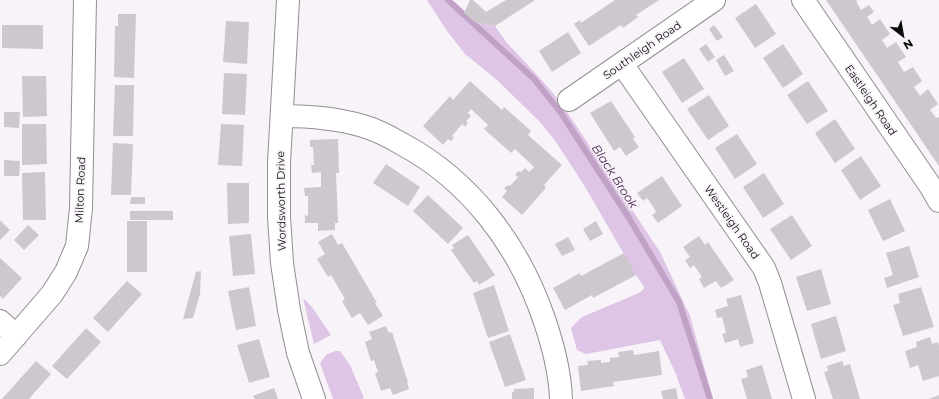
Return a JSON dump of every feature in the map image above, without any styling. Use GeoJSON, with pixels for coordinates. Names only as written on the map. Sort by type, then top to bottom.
{"type":"FeatureCollection","features":[{"type":"Feature","properties":{"kind":"street","name":"Milton Road"},"geometry":{"type":"LineString","coordinates":[[0,354],[52,294],[66,272],[77,246],[81,208],[85,0]]}},
{"type":"Feature","properties":{"kind":"street","name":"Wordsworth Drive"},"geometry":{"type":"LineString","coordinates":[[288,0],[279,176],[279,217],[282,262],[289,310],[298,353],[314,399]]}},
{"type":"Feature","properties":{"kind":"street","name":"Southleigh Road"},"geometry":{"type":"LineString","coordinates":[[569,100],[714,0]]}},
{"type":"Feature","properties":{"kind":"street","name":"Eastleigh Road"},"geometry":{"type":"LineString","coordinates":[[803,0],[931,187],[939,201]]}},
{"type":"Feature","properties":{"kind":"street","name":"Westleigh Road"},"geometry":{"type":"LineString","coordinates":[[622,64],[764,268],[770,283],[804,399]]}},
{"type":"Feature","properties":{"kind":"street"},"geometry":{"type":"LineString","coordinates":[[282,116],[306,116],[332,119],[364,126],[388,136],[410,148],[430,162],[464,190],[489,218],[508,243],[538,301],[550,336],[560,378],[561,399]]}},
{"type":"Feature","properties":{"kind":"street"},"geometry":{"type":"LineString","coordinates":[[0,321],[16,336]]}},
{"type":"Feature","properties":{"kind":"shaded area"},"geometry":{"type":"Polygon","coordinates":[[[427,0],[451,0],[475,22],[495,26],[507,43],[553,93],[569,115],[660,252],[690,316],[713,399],[685,399],[675,372],[660,340],[586,354],[577,350],[571,328],[582,317],[639,293],[644,287],[584,185],[556,142],[540,122],[496,79],[465,54],[447,31],[427,0]]]}},
{"type":"Feature","properties":{"kind":"shaded area"},"geometry":{"type":"Polygon","coordinates":[[[303,298],[312,307],[331,335],[314,344],[303,298]]]}},
{"type":"Feature","properties":{"kind":"shaded area"},"geometry":{"type":"Polygon","coordinates":[[[335,351],[340,351],[350,365],[364,398],[333,399],[320,363],[326,355],[335,351]]]}},
{"type":"Feature","properties":{"kind":"building"},"geometry":{"type":"Polygon","coordinates":[[[470,0],[473,0],[486,12],[506,0],[535,0],[495,26],[475,22],[464,13],[470,0]]]}},
{"type":"Feature","properties":{"kind":"building"},"geometry":{"type":"Polygon","coordinates":[[[615,0],[659,0],[636,15],[638,17],[623,28],[621,25],[589,46],[574,24],[580,20],[581,23],[615,0]]]}},
{"type":"Feature","properties":{"kind":"building"},"geometry":{"type":"Polygon","coordinates":[[[826,0],[858,0],[856,1],[861,10],[869,5],[874,12],[867,17],[872,25],[880,19],[890,34],[882,40],[887,48],[896,42],[906,57],[898,62],[904,72],[913,67],[922,81],[914,87],[920,96],[928,89],[938,104],[930,110],[936,118],[939,117],[939,166],[826,0]]]}},
{"type":"Feature","properties":{"kind":"building"},"geometry":{"type":"Polygon","coordinates":[[[756,4],[776,34],[755,48],[735,18],[756,4]]]}},
{"type":"Feature","properties":{"kind":"building"},"geometry":{"type":"Polygon","coordinates":[[[118,14],[136,14],[134,78],[114,77],[115,26],[118,26],[118,14]]]}},
{"type":"Feature","properties":{"kind":"building"},"geometry":{"type":"Polygon","coordinates":[[[226,21],[249,22],[247,64],[223,62],[226,21]]]}},
{"type":"Feature","properties":{"kind":"building"},"geometry":{"type":"Polygon","coordinates":[[[2,25],[43,25],[43,49],[2,48],[2,25]]]}},
{"type":"Feature","properties":{"kind":"building"},"geometry":{"type":"Polygon","coordinates":[[[714,25],[723,37],[717,41],[709,29],[714,25]]]}},
{"type":"Feature","properties":{"kind":"building"},"geometry":{"type":"Polygon","coordinates":[[[568,32],[581,53],[552,72],[539,51],[568,32]]]}},
{"type":"Feature","properties":{"kind":"building"},"geometry":{"type":"Polygon","coordinates":[[[706,44],[715,57],[708,62],[699,49],[706,44]]]}},
{"type":"Feature","properties":{"kind":"building"},"geometry":{"type":"Polygon","coordinates":[[[783,44],[803,74],[783,88],[763,58],[783,44]]]}},
{"type":"Feature","properties":{"kind":"building"},"geometry":{"type":"Polygon","coordinates":[[[724,55],[734,71],[725,76],[716,60],[724,55]]]}},
{"type":"Feature","properties":{"kind":"building"},"geometry":{"type":"Polygon","coordinates":[[[684,58],[704,89],[682,103],[662,72],[684,58]]]}},
{"type":"Feature","properties":{"kind":"building"},"geometry":{"type":"Polygon","coordinates":[[[224,73],[247,74],[245,115],[222,114],[224,73]]]}},
{"type":"Feature","properties":{"kind":"building"},"geometry":{"type":"Polygon","coordinates":[[[22,76],[46,76],[47,116],[23,117],[22,76]]]}},
{"type":"Feature","properties":{"kind":"building"},"geometry":{"type":"Polygon","coordinates":[[[470,81],[502,110],[504,107],[531,131],[528,135],[562,165],[544,185],[546,188],[522,215],[502,197],[507,191],[504,188],[508,185],[510,186],[518,177],[515,175],[519,171],[521,172],[525,168],[529,172],[534,167],[515,149],[511,153],[484,129],[488,125],[471,109],[468,113],[471,116],[466,121],[468,123],[465,127],[462,124],[452,136],[454,138],[451,141],[448,139],[443,145],[423,126],[450,96],[453,100],[470,81]]]}},
{"type":"Feature","properties":{"kind":"building"},"geometry":{"type":"Polygon","coordinates":[[[808,81],[828,111],[807,124],[787,95],[808,81]]]}},
{"type":"Feature","properties":{"kind":"building"},"geometry":{"type":"Polygon","coordinates":[[[115,85],[134,85],[133,136],[113,136],[115,85]]]}},
{"type":"Feature","properties":{"kind":"building"},"geometry":{"type":"Polygon","coordinates":[[[709,95],[729,126],[708,140],[687,109],[709,95]]]}},
{"type":"Feature","properties":{"kind":"building"},"geometry":{"type":"Polygon","coordinates":[[[611,101],[635,137],[633,139],[639,147],[626,156],[620,147],[614,151],[590,113],[611,101]]]}},
{"type":"Feature","properties":{"kind":"building"},"geometry":{"type":"Polygon","coordinates":[[[4,112],[20,112],[19,128],[4,127],[4,112]]]}},
{"type":"Feature","properties":{"kind":"building"},"geometry":{"type":"Polygon","coordinates":[[[835,119],[855,149],[835,163],[815,133],[835,119]]]}},
{"type":"Feature","properties":{"kind":"building"},"geometry":{"type":"Polygon","coordinates":[[[22,124],[46,124],[47,164],[22,165],[22,124]]]}},
{"type":"Feature","properties":{"kind":"building"},"geometry":{"type":"Polygon","coordinates":[[[221,124],[244,125],[242,166],[218,165],[221,124]]]}},
{"type":"Feature","properties":{"kind":"building"},"geometry":{"type":"Polygon","coordinates":[[[737,134],[757,164],[735,179],[715,148],[737,134]]]}},
{"type":"Feature","properties":{"kind":"building"},"geometry":{"type":"Polygon","coordinates":[[[338,139],[339,173],[336,173],[338,223],[335,223],[335,230],[318,231],[318,223],[305,223],[305,215],[308,216],[308,196],[305,196],[304,188],[321,187],[321,172],[312,173],[311,165],[314,165],[313,147],[310,147],[310,140],[338,139]]]}},
{"type":"Feature","properties":{"kind":"building"},"geometry":{"type":"Polygon","coordinates":[[[113,143],[133,144],[131,195],[111,195],[113,143]]]}},
{"type":"Feature","properties":{"kind":"building"},"geometry":{"type":"Polygon","coordinates":[[[861,156],[881,186],[860,200],[841,170],[861,156]]]}},
{"type":"Feature","properties":{"kind":"building"},"geometry":{"type":"Polygon","coordinates":[[[4,160],[20,161],[19,176],[4,176],[4,160]]]}},
{"type":"Feature","properties":{"kind":"building"},"geometry":{"type":"Polygon","coordinates":[[[386,164],[420,187],[408,206],[373,183],[386,164]]]}},
{"type":"Feature","properties":{"kind":"building"},"geometry":{"type":"Polygon","coordinates":[[[45,172],[46,220],[23,220],[22,173],[45,172]]]}},
{"type":"Feature","properties":{"kind":"building"},"geometry":{"type":"Polygon","coordinates":[[[764,173],[784,204],[763,218],[743,187],[764,173]]]}},
{"type":"Feature","properties":{"kind":"building"},"geometry":{"type":"Polygon","coordinates":[[[662,176],[682,206],[658,223],[652,215],[656,212],[652,205],[647,198],[643,201],[637,193],[662,176]]]}},
{"type":"Feature","properties":{"kind":"building"},"geometry":{"type":"Polygon","coordinates":[[[227,183],[249,183],[249,223],[228,224],[227,183]]]}},
{"type":"Feature","properties":{"kind":"building"},"geometry":{"type":"Polygon","coordinates":[[[428,195],[463,228],[448,244],[413,211],[428,195]]]}},
{"type":"Feature","properties":{"kind":"building"},"geometry":{"type":"Polygon","coordinates":[[[131,197],[145,197],[145,204],[130,204],[131,197]]]}},
{"type":"Feature","properties":{"kind":"building"},"geometry":{"type":"Polygon","coordinates":[[[890,199],[905,231],[883,241],[868,210],[890,199]]]}},
{"type":"Feature","properties":{"kind":"building"},"geometry":{"type":"Polygon","coordinates":[[[130,211],[173,211],[173,220],[130,220],[130,211]]]}},
{"type":"Feature","properties":{"kind":"building"},"geometry":{"type":"Polygon","coordinates":[[[792,215],[812,246],[791,260],[770,229],[792,215]]]}},
{"type":"Feature","properties":{"kind":"building"},"geometry":{"type":"Polygon","coordinates":[[[0,220],[10,230],[0,240],[0,220]]]}},
{"type":"Feature","properties":{"kind":"building"},"geometry":{"type":"Polygon","coordinates":[[[127,221],[147,221],[147,272],[127,272],[127,221]]]}},
{"type":"Feature","properties":{"kind":"building"},"geometry":{"type":"Polygon","coordinates":[[[596,221],[603,234],[590,241],[583,229],[596,221]]]}},
{"type":"Feature","properties":{"kind":"building"},"geometry":{"type":"Polygon","coordinates":[[[28,225],[39,235],[24,250],[14,240],[28,225]]]}},
{"type":"Feature","properties":{"kind":"building"},"geometry":{"type":"Polygon","coordinates":[[[251,234],[255,274],[233,276],[229,236],[251,234]]]}},
{"type":"Feature","properties":{"kind":"building"},"geometry":{"type":"Polygon","coordinates":[[[332,234],[338,245],[342,243],[383,316],[368,325],[360,313],[352,318],[342,301],[345,299],[331,275],[328,277],[317,259],[325,254],[318,242],[332,234]]]}},
{"type":"Feature","properties":{"kind":"building"},"geometry":{"type":"Polygon","coordinates":[[[468,235],[495,275],[479,285],[477,281],[474,283],[451,250],[454,248],[452,245],[468,235]]]}},
{"type":"Feature","properties":{"kind":"building"},"geometry":{"type":"Polygon","coordinates":[[[699,236],[705,245],[708,242],[734,280],[721,288],[716,281],[704,288],[699,279],[702,277],[694,265],[690,268],[685,260],[690,257],[683,247],[699,236]]]}},
{"type":"Feature","properties":{"kind":"building"},"geometry":{"type":"Polygon","coordinates":[[[568,237],[575,250],[562,256],[555,244],[568,237]]]}},
{"type":"Feature","properties":{"kind":"building"},"geometry":{"type":"Polygon","coordinates":[[[909,246],[919,277],[887,288],[884,278],[893,275],[886,253],[909,246]]]}},
{"type":"Feature","properties":{"kind":"building"},"geometry":{"type":"Polygon","coordinates":[[[624,253],[636,275],[593,298],[592,295],[565,310],[553,288],[580,273],[581,276],[624,253]]]}},
{"type":"Feature","properties":{"kind":"building"},"geometry":{"type":"Polygon","coordinates":[[[0,258],[22,278],[3,299],[0,296],[0,258]]]}},
{"type":"Feature","properties":{"kind":"building"},"geometry":{"type":"Polygon","coordinates":[[[821,269],[831,304],[807,311],[796,277],[821,269]]]}},
{"type":"Feature","properties":{"kind":"building"},"geometry":{"type":"Polygon","coordinates":[[[201,271],[200,294],[193,318],[183,319],[196,272],[201,271]]]}},
{"type":"Feature","properties":{"kind":"building"},"geometry":{"type":"Polygon","coordinates":[[[127,281],[142,294],[108,332],[93,318],[127,281]]]}},
{"type":"Feature","properties":{"kind":"building"},"geometry":{"type":"Polygon","coordinates":[[[494,285],[509,331],[488,338],[473,293],[494,285]]]}},
{"type":"Feature","properties":{"kind":"building"},"geometry":{"type":"Polygon","coordinates":[[[249,287],[256,326],[236,330],[228,291],[249,287]]]}},
{"type":"Feature","properties":{"kind":"building"},"geometry":{"type":"Polygon","coordinates":[[[921,287],[934,327],[903,336],[893,305],[900,303],[898,294],[921,287]]]}},
{"type":"Feature","properties":{"kind":"building"},"geometry":{"type":"Polygon","coordinates":[[[741,295],[754,343],[740,347],[738,339],[725,343],[722,334],[726,333],[722,317],[717,318],[715,310],[728,306],[726,299],[741,295]]]}},
{"type":"Feature","properties":{"kind":"building"},"geometry":{"type":"Polygon","coordinates":[[[836,316],[846,351],[821,359],[811,324],[836,316]]]}},
{"type":"Feature","properties":{"kind":"building"},"geometry":{"type":"Polygon","coordinates":[[[386,326],[389,333],[392,332],[409,389],[393,395],[390,388],[381,391],[375,373],[378,372],[374,360],[371,361],[365,342],[372,339],[369,332],[386,326]]]}},
{"type":"Feature","properties":{"kind":"building"},"geometry":{"type":"Polygon","coordinates":[[[86,328],[101,342],[67,379],[52,366],[86,328]]]}},
{"type":"Feature","properties":{"kind":"building"},"geometry":{"type":"Polygon","coordinates":[[[510,334],[526,380],[505,387],[489,342],[510,334]]]}},
{"type":"Feature","properties":{"kind":"building"},"geometry":{"type":"Polygon","coordinates":[[[930,337],[932,344],[938,342],[939,346],[939,376],[923,381],[918,365],[910,368],[905,351],[917,347],[916,342],[930,337]]]}},
{"type":"Feature","properties":{"kind":"building"},"geometry":{"type":"Polygon","coordinates":[[[259,339],[270,377],[249,383],[237,345],[259,339]]]}},
{"type":"Feature","properties":{"kind":"building"},"geometry":{"type":"Polygon","coordinates":[[[633,350],[634,355],[659,351],[662,375],[613,382],[614,386],[581,391],[578,366],[588,365],[587,361],[601,360],[601,363],[610,362],[610,358],[619,357],[618,352],[633,350]]]}},
{"type":"Feature","properties":{"kind":"building"},"geometry":{"type":"Polygon","coordinates":[[[36,361],[51,374],[29,399],[2,399],[36,361]]]}},
{"type":"Feature","properties":{"kind":"building"},"geometry":{"type":"Polygon","coordinates":[[[842,361],[844,366],[850,364],[860,399],[833,399],[824,372],[828,371],[827,366],[842,361]]]}},
{"type":"Feature","properties":{"kind":"building"},"geometry":{"type":"Polygon","coordinates":[[[762,365],[772,399],[747,399],[741,379],[748,377],[746,370],[762,365]]]}},
{"type":"Feature","properties":{"kind":"building"},"geometry":{"type":"Polygon","coordinates":[[[274,388],[278,399],[255,399],[253,396],[274,388]]]}},
{"type":"Feature","properties":{"kind":"building"},"geometry":{"type":"Polygon","coordinates":[[[534,388],[534,399],[512,399],[512,392],[514,392],[514,389],[534,388]]]}},
{"type":"Feature","properties":{"kind":"building"},"geometry":{"type":"Polygon","coordinates":[[[676,388],[678,399],[663,399],[661,391],[676,388]]]}},
{"type":"Feature","properties":{"kind":"building"},"geometry":{"type":"Polygon","coordinates":[[[939,395],[939,399],[929,399],[939,395]]]}},
{"type":"Feature","properties":{"kind":"waterway","name":"Black Brook"},"geometry":{"type":"LineString","coordinates":[[448,0],[534,79],[561,113],[629,218],[679,302],[710,399]]}}]}
